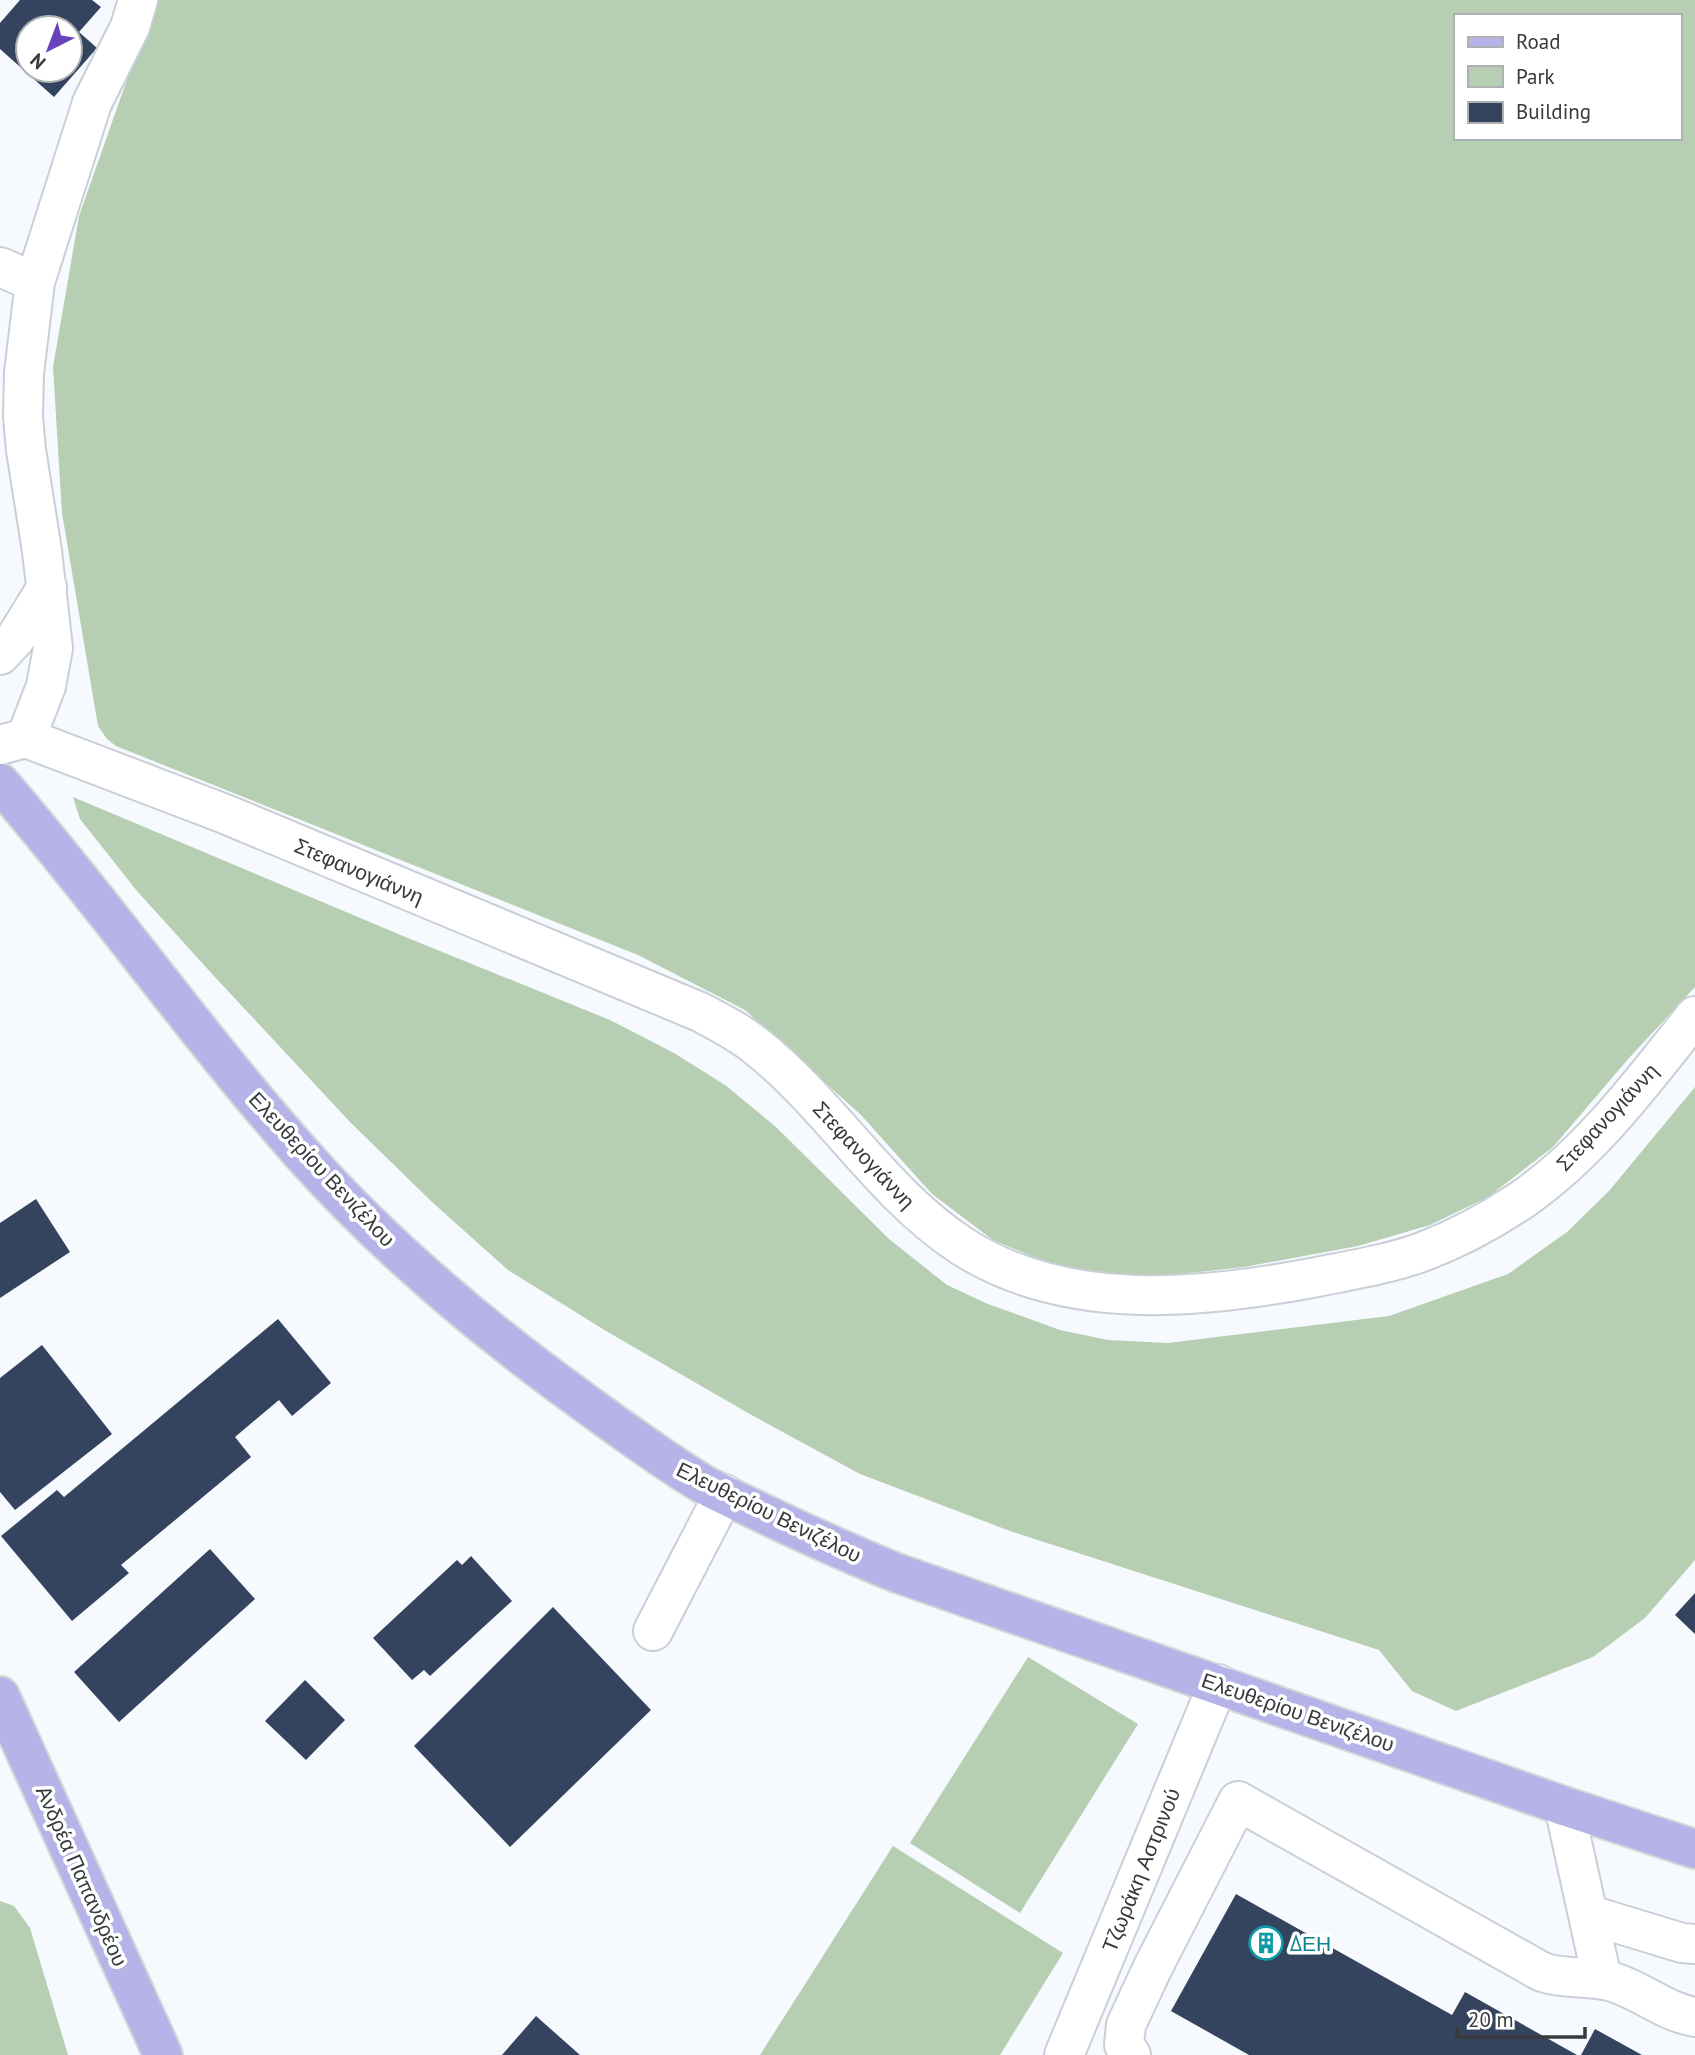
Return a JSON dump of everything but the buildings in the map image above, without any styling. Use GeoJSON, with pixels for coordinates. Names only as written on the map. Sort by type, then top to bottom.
{"type":"FeatureCollection","features":[{"type":"Feature","properties":{"kind":"main road","name":"Ελευθερίου Βενιζέλου"},"geometry":{"type":"LineString","coordinates":[[0,783],[48,838],[261,1106],[303,1155],[373,1227],[427,1278],[538,1369],[706,1486],[827,1544],[897,1573],[1695,1849]]}},
{"type":"Feature","properties":{"kind":"main road","name":"Ανδρέα Παπανδρέου"},"geometry":{"type":"LineString","coordinates":[[0,1696],[163,2055]]}},
{"type":"Feature","properties":{"kind":"street"},"geometry":{"type":"LineString","coordinates":[[13,742],[46,686],[54,648],[23,417],[24,373],[35,282],[92,103],[130,27],[138,0]]}},
{"type":"Feature","properties":{"kind":"street"},"geometry":{"type":"LineString","coordinates":[[0,267],[35,282]]}},
{"type":"Feature","properties":{"kind":"street"},"geometry":{"type":"LineString","coordinates":[[0,616],[15,610],[47,587]]}},
{"type":"Feature","properties":{"kind":"street"},"geometry":{"type":"LineString","coordinates":[[0,655],[15,639],[47,587]]}},
{"type":"Feature","properties":{"kind":"street","name":"Στεφανογιάννη"},"geometry":{"type":"LineString","coordinates":[[13,742],[225,814],[700,1012],[744,1037],[768,1055],[909,1203],[953,1239],[977,1255],[1015,1273],[1081,1289],[1160,1296],[1244,1288],[1401,1259],[1439,1245],[1503,1212],[1565,1166],[1623,1105],[1695,1017]]}},
{"type":"Feature","properties":{"kind":"street"},"geometry":{"type":"LineString","coordinates":[[653,1631],[724,1494]]}},
{"type":"Feature","properties":{"kind":"street","name":"Τζωράκη Αστρινού"},"geometry":{"type":"LineString","coordinates":[[1064,2055],[1218,1684]]}},
{"type":"Feature","properties":{"kind":"street"},"geometry":{"type":"LineString","coordinates":[[1131,2055],[1125,2045],[1126,2025],[1238,1801],[1542,1972],[1557,1977],[1602,1979],[1618,1983],[1661,2006],[1695,2017]]}},
{"type":"Feature","properties":{"kind":"street"},"geometry":{"type":"LineString","coordinates":[[1564,1805],[1602,1979]]}},
{"type":"Feature","properties":{"kind":"street"},"geometry":{"type":"LineString","coordinates":[[1590,1915],[1682,1943],[1695,1944]]}},
{"type":"Feature","properties":{"kind":"green space"},"geometry":{"type":"Polygon","coordinates":[[[155,0],[1695,0],[1695,987],[1629,1058],[1553,1147],[1488,1197],[1430,1225],[1358,1246],[1244,1267],[1134,1279],[1060,1268],[993,1240],[932,1194],[861,1115],[745,1010],[638,955],[116,746],[107,739],[98,726],[62,513],[53,367],[79,216],[155,0]]]}},
{"type":"Feature","properties":{"kind":"green space"},"geometry":{"type":"Polygon","coordinates":[[[73,797],[610,1020],[674,1053],[725,1085],[776,1127],[889,1239],[947,1285],[988,1304],[1060,1330],[1108,1340],[1168,1343],[1389,1316],[1508,1274],[1567,1232],[1609,1191],[1695,1087],[1695,1560],[1645,1618],[1593,1657],[1456,1711],[1412,1691],[1379,1650],[1010,1531],[860,1474],[606,1331],[508,1270],[432,1202],[351,1123],[213,975],[137,891],[80,819],[73,797]]]}},
{"type":"Feature","properties":{"kind":"green space"},"geometry":{"type":"Polygon","coordinates":[[[1028,1657],[1138,1724],[1020,1913],[910,1843],[1028,1657]]]}},
{"type":"Feature","properties":{"kind":"green space"},"geometry":{"type":"Polygon","coordinates":[[[893,1846],[1063,1953],[1000,2055],[760,2055],[893,1846]]]}},
{"type":"Feature","properties":{"kind":"green space"},"geometry":{"type":"Polygon","coordinates":[[[0,1901],[14,1906],[30,1928],[68,2055],[0,2055],[0,1901]]]}},
{"type":"Feature","properties":{"kind":"place","name":"ΔΕΗ"},"geometry":{"type":"Point","coordinates":[1266,1943]}}]}
